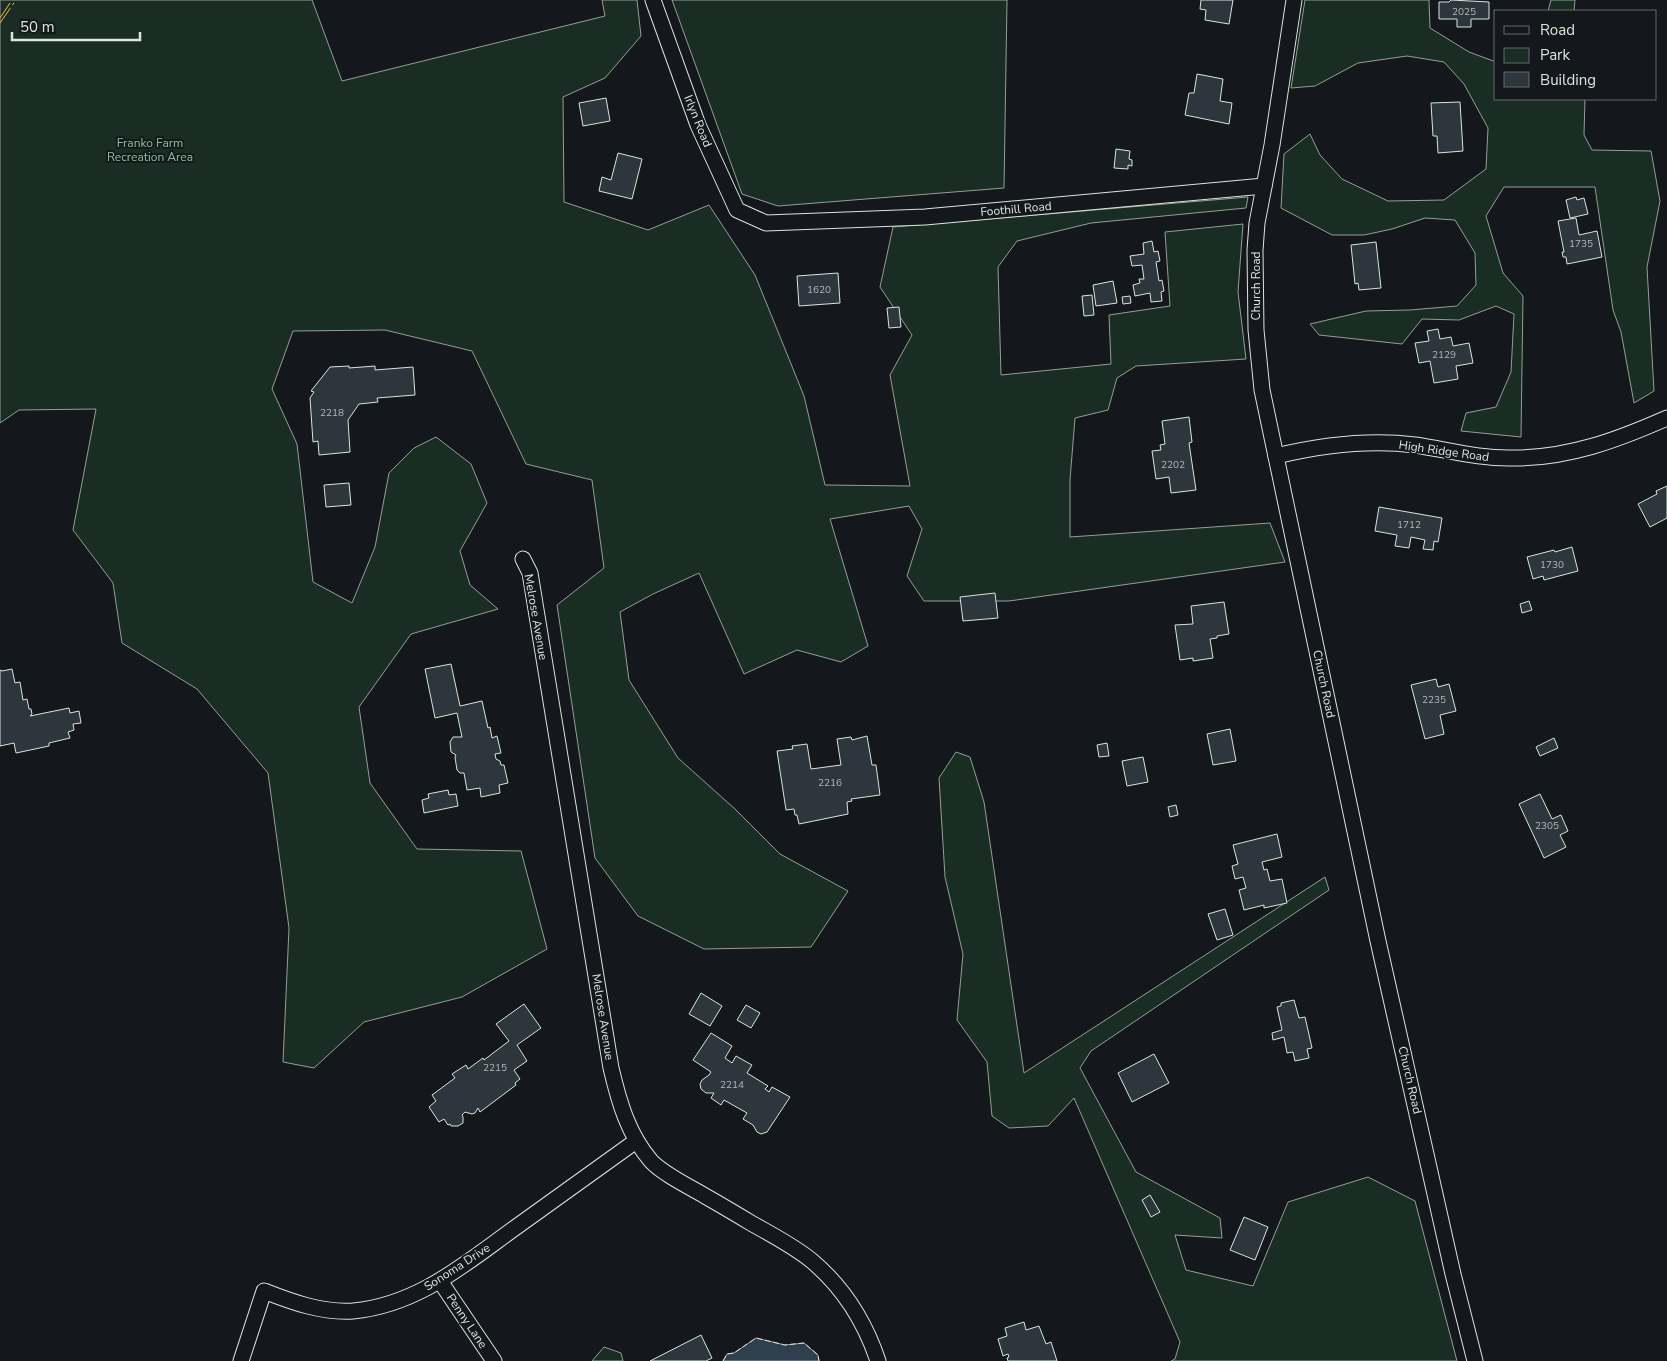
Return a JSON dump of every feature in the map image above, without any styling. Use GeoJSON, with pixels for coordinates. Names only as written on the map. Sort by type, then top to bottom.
{"type":"FeatureCollection","features":[{"type":"Feature","properties":{"kind":"street","name":"Irlyn Road"},"geometry":{"type":"LineString","coordinates":[[653,0],[698,125],[737,210],[766,223]]}},
{"type":"Feature","properties":{"kind":"street","name":"Church Road"},"geometry":{"type":"LineString","coordinates":[[1294,0],[1272,145],[1257,223],[1255,250],[1256,330],[1262,390],[1378,941],[1451,1265],[1475,1361]]}},
{"type":"Feature","properties":{"kind":"street","name":"Foothill Road"},"geometry":{"type":"LineString","coordinates":[[766,223],[926,217],[1264,186]]}},
{"type":"Feature","properties":{"kind":"street","name":"High Ridge Road"},"geometry":{"type":"LineString","coordinates":[[1276,456],[1332,444],[1362,442],[1416,445],[1486,458],[1532,458],[1591,448],[1667,418]]}},
{"type":"Feature","properties":{"kind":"street","name":"Melrose Avenue"},"geometry":{"type":"LineString","coordinates":[[523,559],[530,573],[611,1068],[625,1120],[636,1141],[653,1162],[674,1177],[779,1239],[812,1261],[837,1285],[857,1312],[871,1339],[878,1361]]}},
{"type":"Feature","properties":{"kind":"street","name":"Sonoma Drive"},"geometry":{"type":"LineString","coordinates":[[241,1361],[264,1291],[296,1304],[350,1311],[376,1308],[404,1300],[440,1282],[636,1141]]}},
{"type":"Feature","properties":{"kind":"street","name":"Penny Lane"},"geometry":{"type":"LineString","coordinates":[[440,1282],[494,1361]]}},
{"type":"Feature","properties":{"kind":"green space","name":"Franko Farm Recreation Area"},"geometry":{"type":"Polygon","coordinates":[[[0,0],[312,0],[342,81],[605,16],[602,0],[637,0],[641,36],[605,78],[563,97],[564,202],[648,230],[709,205],[755,275],[804,396],[825,485],[910,486],[890,375],[912,335],[880,287],[893,227],[1248,197],[1246,208],[1091,223],[1017,241],[998,267],[1001,375],[1111,364],[1109,315],[1170,306],[1165,232],[1243,224],[1238,292],[1246,359],[1136,366],[1117,378],[1108,410],[1075,418],[1070,480],[1070,537],[1270,523],[1285,562],[1009,601],[924,601],[907,576],[922,529],[909,506],[830,519],[868,646],[841,662],[797,650],[744,674],[699,573],[653,594],[620,612],[629,680],[678,758],[735,809],[780,854],[848,891],[811,947],[704,949],[638,916],[595,858],[557,605],[604,568],[592,480],[526,464],[472,351],[385,330],[293,331],[272,389],[297,444],[313,582],[352,603],[375,547],[389,473],[414,448],[436,437],[471,464],[487,503],[460,551],[470,585],[498,609],[411,634],[359,707],[370,783],[417,849],[521,851],[547,949],[462,997],[364,1022],[314,1068],[283,1062],[289,928],[268,773],[197,689],[122,643],[113,583],[73,530],[96,409],[19,410],[0,423],[0,0]]]}},
{"type":"Feature","properties":{"kind":"green space"},"geometry":{"type":"Polygon","coordinates":[[[672,0],[1007,0],[1004,188],[778,206],[742,194],[672,0]]]}},
{"type":"Feature","properties":{"kind":"green space"},"geometry":{"type":"Polygon","coordinates":[[[1305,0],[1429,0],[1430,28],[1469,52],[1494,61],[1494,100],[1585,100],[1584,135],[1592,150],[1651,151],[1660,201],[1647,267],[1654,391],[1634,403],[1621,332],[1613,310],[1595,187],[1504,187],[1486,216],[1503,273],[1523,296],[1521,437],[1461,431],[1466,413],[1496,407],[1511,372],[1514,314],[1496,306],[1459,320],[1422,319],[1402,344],[1319,335],[1310,324],[1366,311],[1457,306],[1476,285],[1475,253],[1455,220],[1425,218],[1392,229],[1364,235],[1332,235],[1281,208],[1284,154],[1310,134],[1320,155],[1342,179],[1388,201],[1444,200],[1486,169],[1488,128],[1464,84],[1444,62],[1407,56],[1358,63],[1315,86],[1291,88],[1305,0]]]}},
{"type":"Feature","properties":{"kind":"green space"},"geometry":{"type":"Polygon","coordinates":[[[1551,0],[1575,0],[1574,10],[1548,10],[1551,0]]]}},
{"type":"Feature","properties":{"kind":"green space"},"geometry":{"type":"Polygon","coordinates":[[[956,752],[970,757],[984,802],[1024,1073],[1325,877],[1329,890],[1091,1051],[1080,1068],[1136,1172],[1220,1218],[1222,1238],[1175,1235],[1186,1270],[1253,1286],[1288,1202],[1368,1177],[1415,1201],[1457,1361],[1171,1361],[1175,1359],[1180,1342],[1074,1098],[1048,1126],[1009,1128],[992,1116],[987,1062],[957,1020],[963,954],[945,877],[939,778],[956,752]]]}},
{"type":"Feature","properties":{"kind":"green space"},"geometry":{"type":"Polygon","coordinates":[[[604,1347],[621,1353],[623,1361],[592,1361],[604,1347]]]}},
{"type":"Feature","properties":{"kind":"water"},"geometry":{"type":"Polygon","coordinates":[[[756,1338],[785,1345],[804,1343],[818,1355],[819,1361],[723,1361],[727,1354],[734,1353],[756,1338]]]}},
{"type":"Feature","properties":{"kind":"building"},"geometry":{"type":"Polygon","coordinates":[[[1201,0],[1233,0],[1229,24],[1205,20],[1206,10],[1200,9],[1201,0]]]}},
{"type":"Feature","properties":{"kind":"building"},"geometry":{"type":"Polygon","coordinates":[[[1451,0],[1489,2],[1489,19],[1471,19],[1471,27],[1457,27],[1457,19],[1439,19],[1439,2],[1449,2],[1451,0]]]}},
{"type":"Feature","properties":{"kind":"building"},"geometry":{"type":"Polygon","coordinates":[[[1197,74],[1223,79],[1220,101],[1232,103],[1229,124],[1185,115],[1189,93],[1194,93],[1197,74]]]}},
{"type":"Feature","properties":{"kind":"building"},"geometry":{"type":"Polygon","coordinates":[[[606,98],[610,121],[583,126],[579,103],[606,98]]]}},
{"type":"Feature","properties":{"kind":"building"},"geometry":{"type":"Polygon","coordinates":[[[1460,102],[1463,151],[1438,153],[1437,136],[1433,136],[1431,103],[1460,102]]]}},
{"type":"Feature","properties":{"kind":"building"},"geometry":{"type":"Polygon","coordinates":[[[1116,149],[1130,151],[1129,159],[1132,160],[1132,166],[1128,165],[1128,169],[1114,168],[1116,149]]]}},
{"type":"Feature","properties":{"kind":"building"},"geometry":{"type":"Polygon","coordinates":[[[618,153],[642,159],[632,199],[599,191],[602,177],[611,180],[618,153]]]}},
{"type":"Feature","properties":{"kind":"building"},"geometry":{"type":"Polygon","coordinates":[[[1576,197],[1577,200],[1584,198],[1588,214],[1570,218],[1566,200],[1576,197]]]}},
{"type":"Feature","properties":{"kind":"building"},"geometry":{"type":"Polygon","coordinates":[[[1576,218],[1579,235],[1597,231],[1602,257],[1567,264],[1566,257],[1563,257],[1562,252],[1564,252],[1558,221],[1576,218]]]}},
{"type":"Feature","properties":{"kind":"building"},"geometry":{"type":"Polygon","coordinates":[[[1152,241],[1154,252],[1158,251],[1160,261],[1156,262],[1159,281],[1162,280],[1164,291],[1161,292],[1162,301],[1151,302],[1150,293],[1135,296],[1133,285],[1140,283],[1139,279],[1144,279],[1142,265],[1132,266],[1130,256],[1144,254],[1143,243],[1152,241]]]}},
{"type":"Feature","properties":{"kind":"building"},"geometry":{"type":"Polygon","coordinates":[[[1376,242],[1381,288],[1359,290],[1358,283],[1355,284],[1351,245],[1376,242]]]}},
{"type":"Feature","properties":{"kind":"building"},"geometry":{"type":"Polygon","coordinates":[[[838,273],[840,303],[799,306],[797,276],[838,273]]]}},
{"type":"Feature","properties":{"kind":"building"},"geometry":{"type":"Polygon","coordinates":[[[1113,281],[1117,303],[1096,306],[1093,285],[1113,281]]]}},
{"type":"Feature","properties":{"kind":"building"},"geometry":{"type":"Polygon","coordinates":[[[1092,295],[1094,315],[1084,316],[1082,296],[1092,295]]]}},
{"type":"Feature","properties":{"kind":"building"},"geometry":{"type":"Polygon","coordinates":[[[1130,296],[1131,303],[1123,304],[1122,297],[1130,296]]]}},
{"type":"Feature","properties":{"kind":"building"},"geometry":{"type":"Polygon","coordinates":[[[899,307],[901,327],[889,328],[887,308],[899,307]]]}},
{"type":"Feature","properties":{"kind":"building"},"geometry":{"type":"Polygon","coordinates":[[[1438,329],[1440,339],[1451,337],[1453,346],[1469,343],[1473,363],[1456,366],[1458,379],[1434,383],[1430,361],[1419,363],[1415,343],[1429,341],[1427,331],[1438,329]]]}},
{"type":"Feature","properties":{"kind":"building"},"geometry":{"type":"Polygon","coordinates":[[[349,366],[349,368],[375,366],[375,370],[413,367],[415,395],[377,398],[378,402],[359,404],[348,420],[350,452],[319,455],[318,441],[313,442],[310,398],[314,392],[311,391],[330,367],[349,366]]]}},
{"type":"Feature","properties":{"kind":"building"},"geometry":{"type":"Polygon","coordinates":[[[1189,417],[1192,442],[1189,443],[1196,490],[1171,493],[1169,477],[1156,479],[1152,451],[1161,450],[1160,445],[1165,444],[1162,421],[1189,417]]]}},
{"type":"Feature","properties":{"kind":"building"},"geometry":{"type":"Polygon","coordinates":[[[349,483],[351,505],[326,507],[324,485],[349,483]]]}},
{"type":"Feature","properties":{"kind":"building"},"geometry":{"type":"Polygon","coordinates":[[[1667,486],[1667,518],[1650,527],[1638,504],[1657,494],[1656,491],[1667,486]]]}},
{"type":"Feature","properties":{"kind":"building"},"geometry":{"type":"Polygon","coordinates":[[[1379,507],[1442,518],[1438,542],[1434,541],[1433,550],[1423,549],[1425,540],[1411,537],[1409,548],[1395,546],[1397,535],[1375,531],[1379,507]]]}},
{"type":"Feature","properties":{"kind":"building"},"geometry":{"type":"Polygon","coordinates":[[[1572,547],[1578,571],[1544,580],[1543,576],[1533,579],[1527,557],[1572,547]]]}},
{"type":"Feature","properties":{"kind":"building"},"geometry":{"type":"Polygon","coordinates":[[[995,593],[998,618],[963,621],[960,597],[995,593]]]}},
{"type":"Feature","properties":{"kind":"building"},"geometry":{"type":"Polygon","coordinates":[[[1529,601],[1532,610],[1522,613],[1520,604],[1529,601]]]}},
{"type":"Feature","properties":{"kind":"building"},"geometry":{"type":"Polygon","coordinates":[[[1224,602],[1229,634],[1210,639],[1213,658],[1193,661],[1193,658],[1180,660],[1175,625],[1193,624],[1191,606],[1224,602]]]}},
{"type":"Feature","properties":{"kind":"building"},"geometry":{"type":"Polygon","coordinates":[[[451,664],[460,706],[482,701],[492,738],[497,736],[501,753],[495,754],[496,759],[500,761],[501,765],[504,765],[508,783],[499,785],[500,793],[481,797],[480,788],[467,790],[464,773],[460,773],[457,770],[456,755],[451,752],[450,742],[453,737],[462,737],[457,713],[435,718],[425,669],[451,664]]]}},
{"type":"Feature","properties":{"kind":"building"},"geometry":{"type":"Polygon","coordinates":[[[12,669],[15,683],[20,682],[23,700],[27,699],[29,709],[31,709],[32,714],[30,716],[69,708],[70,713],[79,711],[81,723],[73,724],[74,730],[68,732],[70,738],[49,743],[49,746],[16,753],[14,743],[0,746],[0,670],[12,669]]]}},
{"type":"Feature","properties":{"kind":"building"},"geometry":{"type":"Polygon","coordinates":[[[1436,679],[1438,687],[1449,684],[1456,711],[1440,715],[1444,734],[1425,739],[1411,685],[1436,679]]]}},
{"type":"Feature","properties":{"kind":"building"},"geometry":{"type":"Polygon","coordinates":[[[1230,729],[1236,761],[1213,765],[1207,734],[1230,729]]]}},
{"type":"Feature","properties":{"kind":"building"},"geometry":{"type":"Polygon","coordinates":[[[867,736],[872,765],[876,765],[880,795],[851,799],[852,801],[847,802],[848,814],[799,824],[794,809],[786,810],[777,751],[793,749],[792,746],[807,744],[811,769],[841,765],[837,739],[851,737],[852,740],[867,736]]]}},
{"type":"Feature","properties":{"kind":"building"},"geometry":{"type":"Polygon","coordinates":[[[1554,738],[1558,748],[1540,756],[1536,747],[1554,738]]]}},
{"type":"Feature","properties":{"kind":"building"},"geometry":{"type":"Polygon","coordinates":[[[1107,743],[1109,756],[1099,757],[1097,745],[1107,743]]]}},
{"type":"Feature","properties":{"kind":"building"},"geometry":{"type":"Polygon","coordinates":[[[1143,757],[1148,782],[1127,786],[1122,761],[1143,757]]]}},
{"type":"Feature","properties":{"kind":"building"},"geometry":{"type":"Polygon","coordinates":[[[448,790],[449,795],[456,794],[458,806],[424,813],[422,800],[429,798],[428,794],[448,790]]]}},
{"type":"Feature","properties":{"kind":"building"},"geometry":{"type":"Polygon","coordinates":[[[1540,794],[1552,819],[1561,815],[1568,831],[1560,835],[1566,847],[1544,858],[1519,804],[1540,794]]]}},
{"type":"Feature","properties":{"kind":"building"},"geometry":{"type":"Polygon","coordinates":[[[1176,805],[1178,815],[1170,817],[1168,807],[1176,805]]]}},
{"type":"Feature","properties":{"kind":"building"},"geometry":{"type":"Polygon","coordinates":[[[1277,834],[1282,857],[1262,862],[1264,870],[1267,869],[1270,881],[1282,879],[1287,903],[1264,908],[1264,905],[1244,910],[1239,890],[1246,888],[1243,877],[1235,879],[1232,866],[1238,864],[1233,845],[1277,834]]]}},
{"type":"Feature","properties":{"kind":"building"},"geometry":{"type":"Polygon","coordinates":[[[1225,909],[1233,935],[1217,940],[1208,914],[1225,909]]]}},
{"type":"Feature","properties":{"kind":"building"},"geometry":{"type":"Polygon","coordinates":[[[701,993],[722,1006],[710,1026],[689,1014],[701,993]]]}},
{"type":"Feature","properties":{"kind":"building"},"geometry":{"type":"Polygon","coordinates":[[[1294,1000],[1299,1018],[1305,1017],[1312,1048],[1307,1049],[1309,1058],[1295,1061],[1293,1052],[1287,1053],[1284,1037],[1273,1040],[1272,1033],[1282,1030],[1277,1007],[1281,1006],[1281,1003],[1294,1000]]]}},
{"type":"Feature","properties":{"kind":"building"},"geometry":{"type":"Polygon","coordinates":[[[524,1004],[541,1028],[517,1045],[527,1061],[514,1070],[520,1079],[515,1083],[516,1085],[480,1112],[478,1108],[472,1114],[465,1112],[462,1115],[463,1123],[458,1126],[448,1125],[444,1119],[439,1122],[429,1107],[436,1101],[432,1095],[455,1078],[452,1074],[466,1065],[468,1069],[483,1058],[484,1060],[509,1041],[496,1024],[524,1004]]]}},
{"type":"Feature","properties":{"kind":"building"},"geometry":{"type":"Polygon","coordinates":[[[746,1005],[760,1013],[751,1028],[737,1020],[746,1005]]]}},
{"type":"Feature","properties":{"kind":"building"},"geometry":{"type":"Polygon","coordinates":[[[711,1033],[732,1046],[725,1058],[732,1063],[736,1056],[752,1065],[747,1073],[768,1086],[765,1089],[769,1092],[772,1087],[790,1097],[767,1132],[761,1134],[757,1132],[753,1125],[743,1119],[747,1113],[724,1100],[721,1105],[711,1098],[714,1093],[706,1093],[701,1089],[700,1084],[702,1080],[711,1072],[693,1060],[711,1033]]]}},
{"type":"Feature","properties":{"kind":"building"},"geometry":{"type":"Polygon","coordinates":[[[1154,1054],[1169,1083],[1132,1102],[1118,1073],[1154,1054]]]}},
{"type":"Feature","properties":{"kind":"building"},"geometry":{"type":"Polygon","coordinates":[[[1150,1195],[1160,1212],[1151,1217],[1142,1200],[1150,1195]]]}},
{"type":"Feature","properties":{"kind":"building"},"geometry":{"type":"Polygon","coordinates":[[[1244,1217],[1268,1227],[1255,1260],[1230,1250],[1244,1217]]]}},
{"type":"Feature","properties":{"kind":"building"},"geometry":{"type":"Polygon","coordinates":[[[1024,1322],[1026,1330],[1039,1326],[1046,1344],[1051,1342],[1057,1361],[1008,1361],[1008,1354],[1003,1356],[998,1339],[1007,1336],[1005,1328],[1024,1322]]]}},
{"type":"Feature","properties":{"kind":"building"},"geometry":{"type":"Polygon","coordinates":[[[701,1335],[712,1358],[706,1361],[650,1361],[701,1335]]]}},
{"type":"Feature","properties":{"kind":"fence"},"geometry":{"type":"LineString","coordinates":[[723,1361],[727,1354],[734,1353],[756,1338],[785,1345],[804,1343],[818,1355],[819,1361]]}},
{"type":"Feature","properties":{"kind":"power"},"geometry":{"type":"LineString","coordinates":[[0,18],[12,0]]}},
{"type":"Feature","properties":{"kind":"power"},"geometry":{"type":"LineString","coordinates":[[0,23],[16,0]]}}]}
